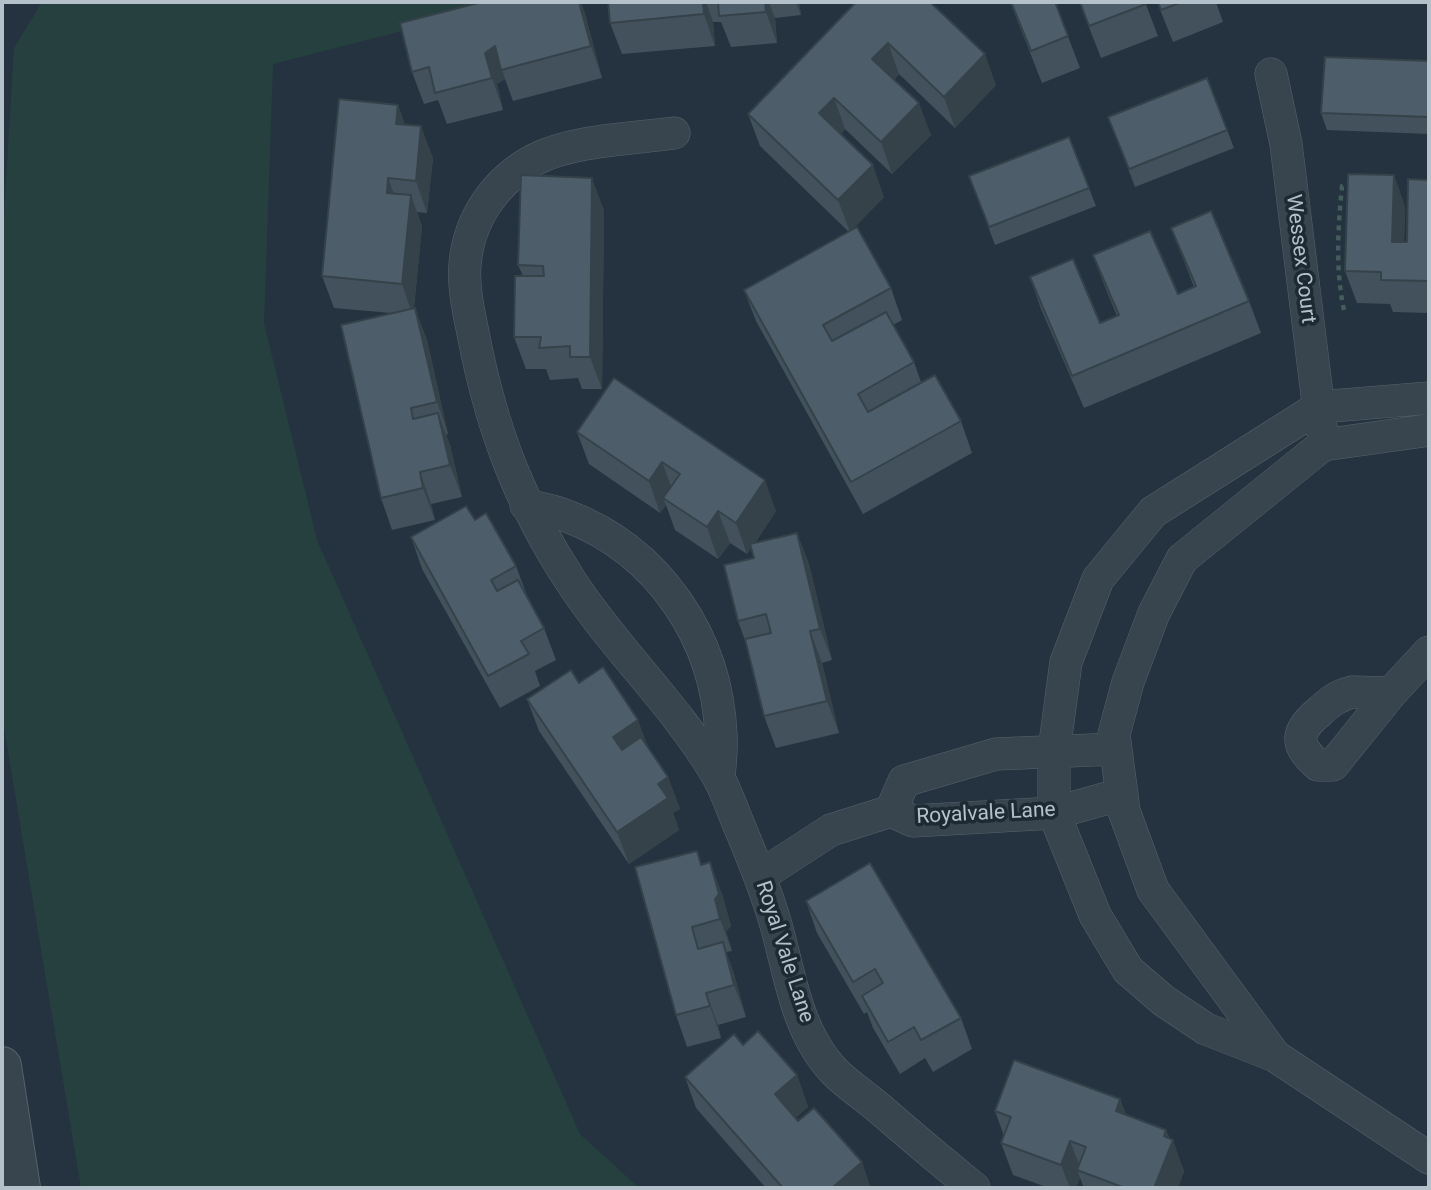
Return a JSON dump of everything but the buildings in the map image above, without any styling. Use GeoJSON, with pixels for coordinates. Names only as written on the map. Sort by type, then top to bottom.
{"type":"FeatureCollection","features":[{"type":"Feature","properties":{"kind":"street","name":"Wessex Court"},"geometry":{"type":"LineString","coordinates":[[1271,74],[1286,144],[1323,445]]}},
{"type":"Feature","properties":{"kind":"street","name":"Royal Vale Lane"},"geometry":{"type":"LineString","coordinates":[[674,134],[585,145],[536,159],[503,182],[482,209],[473,228],[465,265],[468,310],[484,392],[506,461],[526,505],[572,583],[604,627],[694,737],[719,778],[760,876],[776,925],[797,1008],[815,1042],[832,1069],[974,1188]]}},
{"type":"Feature","properties":{"kind":"street"},"geometry":{"type":"LineString","coordinates":[[1429,398],[1319,407],[1153,512],[1098,579],[1066,662],[1054,751],[1054,813],[1095,915],[1128,970],[1164,1001],[1206,1029],[1275,1056],[1429,1158]]}},
{"type":"Feature","properties":{"kind":"street"},"geometry":{"type":"LineString","coordinates":[[1275,1056],[1153,890],[1124,811],[1114,734],[1128,682],[1154,613],[1182,559],[1323,445],[1429,430]]}},
{"type":"Feature","properties":{"kind":"street","name":"Royal Vale Lane"},"geometry":{"type":"LineString","coordinates":[[526,505],[566,515],[610,536],[645,564],[677,601],[701,642],[714,687],[721,735],[719,778]]}},
{"type":"Feature","properties":{"kind":"street"},"geometry":{"type":"LineString","coordinates":[[1391,693],[1429,652]]}},
{"type":"Feature","properties":{"kind":"street","name":"Royalvale Lane"},"geometry":{"type":"LineString","coordinates":[[891,811],[904,781],[996,754],[1116,749]]}},
{"type":"Feature","properties":{"kind":"street","name":"Royalvale Lane"},"geometry":{"type":"LineString","coordinates":[[760,876],[831,830],[891,811],[912,821],[1054,813],[1122,794]]}},
{"type":"Feature","properties":{"kind":"street"},"geometry":{"type":"LineString","coordinates":[[2,1066],[8,1139],[21,1188]]}},
{"type":"Feature","properties":{"kind":"path"},"geometry":{"type":"LineString","coordinates":[[1344,310],[1338,280],[1339,216],[1342,186],[1354,186]]}},
{"type":"Feature","properties":{"kind":"green space"},"geometry":{"type":"Polygon","coordinates":[[[42,2],[516,2],[273,64],[264,323],[317,540],[580,1134],[639,1188],[81,1188],[2,716],[2,247],[14,48],[42,2]]]}}]}
